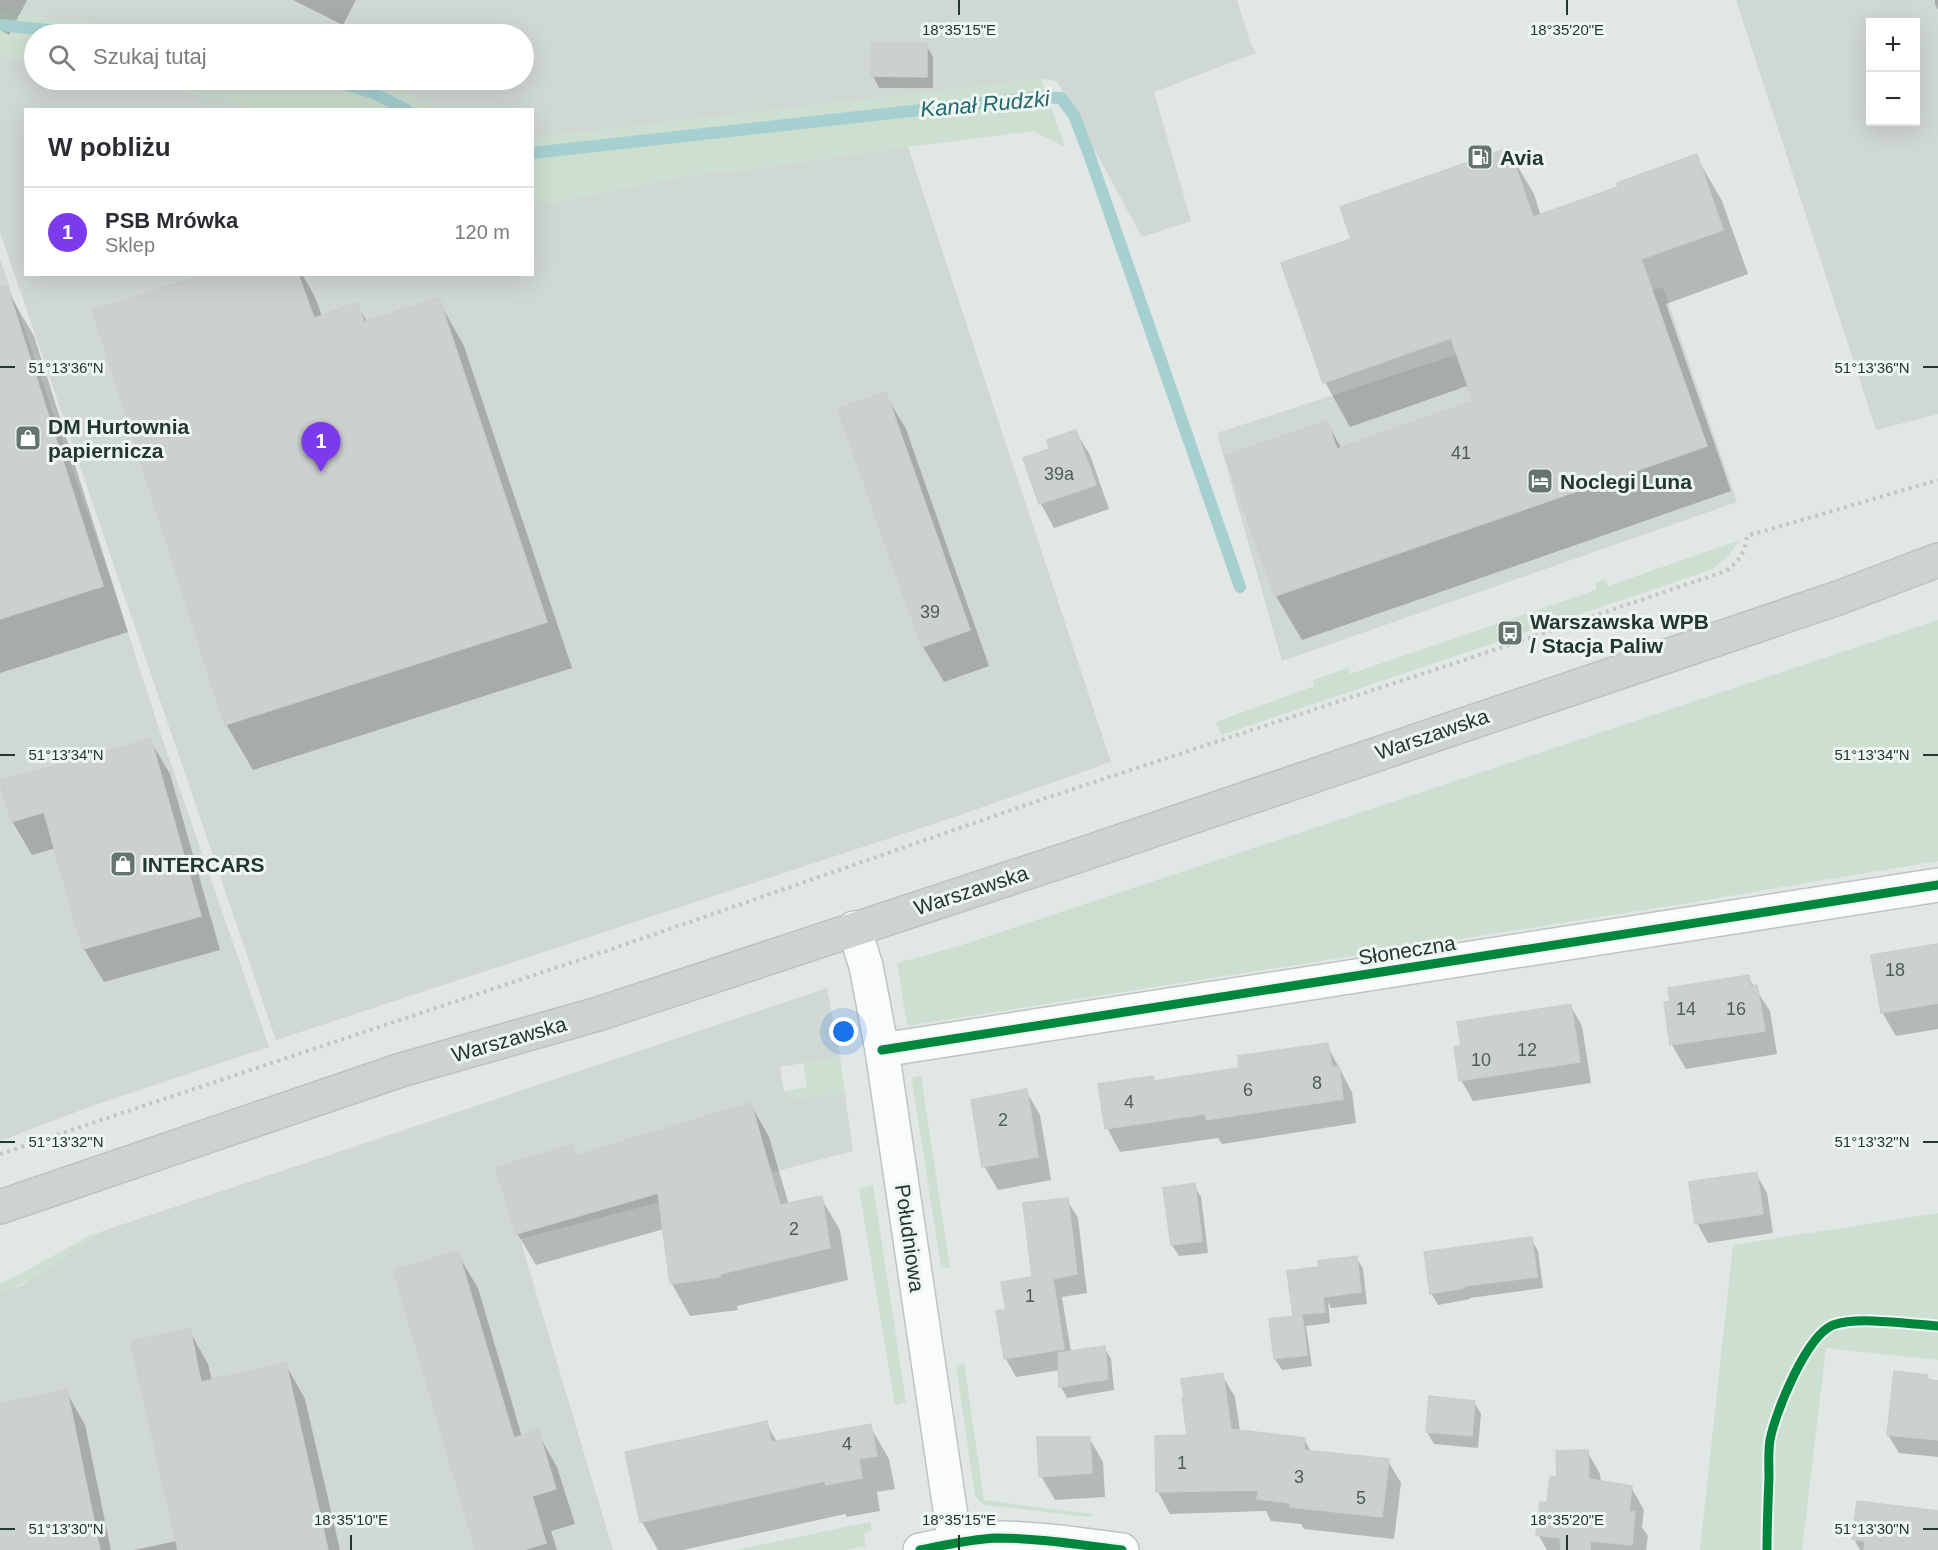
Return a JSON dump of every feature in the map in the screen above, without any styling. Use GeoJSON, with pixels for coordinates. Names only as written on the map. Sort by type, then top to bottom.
{"type":"FeatureCollection","features":[{"type":"Feature","properties":{"kind":"main road","name":"Warszawska"},"geometry":{"type":"LineString","coordinates":[[0,1207],[401,1070],[598,1014],[1079,855],[1827,602],[1938,560]]}},
{"type":"Feature","properties":{"kind":"street","name":"Słoneczna"},"geometry":{"type":"LineString","coordinates":[[882,1050],[1938,885]]}},
{"type":"Feature","properties":{"kind":"street","name":"Południowa"},"geometry":{"type":"LineString","coordinates":[[854,928],[866,966],[882,1050],[956,1546]]}},
{"type":"Feature","properties":{"kind":"street"},"geometry":{"type":"LineString","coordinates":[[920,1550],[996,1538],[1122,1550]]}},
{"type":"Feature","properties":{"kind":"path"},"geometry":{"type":"LineString","coordinates":[[0,1154],[609,950],[1049,797],[1726,571],[1738,562],[1745,548],[1747,536],[1938,480]]}},
{"type":"Feature","properties":{"kind":"shaded area"},"geometry":{"type":"Polygon","coordinates":[[[0,0],[1237,0],[1250,42],[1256,53],[1154,92],[1191,221],[1142,237],[1057,81],[1041,79],[534,138],[534,108],[437,108],[400,90],[534,90],[534,24],[98,24],[0,13],[0,0]]]}},
{"type":"Feature","properties":{"kind":"shaded area"},"geometry":{"type":"Polygon","coordinates":[[[1736,0],[1938,0],[1938,414],[1876,430],[1736,0]]]}},
{"type":"Feature","properties":{"kind":"shaded area"},"geometry":{"type":"Polygon","coordinates":[[[0,56],[24,59],[24,90],[175,90],[247,108],[24,108],[24,276],[534,276],[534,202],[555,202],[695,174],[736,171],[908,147],[1111,762],[960,815],[276,1040],[0,232],[0,56]]]}},
{"type":"Feature","properties":{"kind":"shaded area"},"geometry":{"type":"Polygon","coordinates":[[[0,259],[269,1047],[89,1107],[0,1141],[0,259]]]}},
{"type":"Feature","properties":{"kind":"shaded area"},"geometry":{"type":"Polygon","coordinates":[[[1663,287],[1737,502],[1282,661],[1217,433],[1663,287]]]}},
{"type":"Feature","properties":{"kind":"shaded area"},"geometry":{"type":"Polygon","coordinates":[[[827,988],[840,1057],[780,1067],[784,1091],[789,1099],[845,1093],[853,1151],[520,1239],[613,1550],[0,1550],[0,1292],[20,1286],[103,1231],[827,988]]]}},
{"type":"Feature","properties":{"kind":"green space"},"geometry":{"type":"Polygon","coordinates":[[[0,13],[98,24],[24,24],[24,59],[0,56],[0,13]]]}},
{"type":"Feature","properties":{"kind":"green space"},"geometry":{"type":"Polygon","coordinates":[[[1041,79],[1065,147],[1033,131],[736,171],[695,174],[555,202],[534,202],[534,138],[1041,79]]]}},
{"type":"Feature","properties":{"kind":"green space"},"geometry":{"type":"Polygon","coordinates":[[[175,90],[400,90],[437,108],[247,108],[175,90]]]}},
{"type":"Feature","properties":{"kind":"green space"},"geometry":{"type":"Polygon","coordinates":[[[1740,540],[1728,556],[1713,569],[1222,735],[1216,722],[1314,686],[1313,680],[1348,668],[1350,674],[1596,590],[1596,582],[1605,579],[1608,586],[1740,540]]]}},
{"type":"Feature","properties":{"kind":"green space"},"geometry":{"type":"Polygon","coordinates":[[[1938,620],[1938,861],[1676,905],[907,1026],[897,963],[959,946],[1938,620]]]}},
{"type":"Feature","properties":{"kind":"green space"},"geometry":{"type":"Polygon","coordinates":[[[840,1057],[845,1093],[789,1099],[784,1091],[807,1087],[803,1063],[840,1057]]]}},
{"type":"Feature","properties":{"kind":"green space"},"geometry":{"type":"Polygon","coordinates":[[[921,1076],[950,1268],[941,1267],[912,1081],[913,1077],[921,1076]]]}},
{"type":"Feature","properties":{"kind":"green space"},"geometry":{"type":"Polygon","coordinates":[[[873,1185],[906,1402],[895,1405],[859,1188],[873,1185]]]}},
{"type":"Feature","properties":{"kind":"green space"},"geometry":{"type":"Polygon","coordinates":[[[1938,1213],[1938,1360],[1826,1348],[1802,1550],[1700,1550],[1733,1245],[1938,1213]]]}},
{"type":"Feature","properties":{"kind":"green space"},"geometry":{"type":"Polygon","coordinates":[[[103,1231],[41,1273],[0,1292],[0,1283],[89,1236],[103,1231]]]}},
{"type":"Feature","properties":{"kind":"green space"},"geometry":{"type":"Polygon","coordinates":[[[964,1363],[984,1500],[1092,1514],[1090,1517],[985,1505],[975,1496],[956,1366],[964,1363]]]}},
{"type":"Feature","properties":{"kind":"green space"},"geometry":{"type":"Polygon","coordinates":[[[870,1522],[872,1531],[864,1534],[866,1546],[846,1550],[735,1550],[870,1522]]]}},
{"type":"Feature","properties":{"kind":"building"},"geometry":{"type":"Polygon","coordinates":[[[872,43],[927,44],[927,77],[871,76],[872,43]]]}},
{"type":"Feature","properties":{"kind":"building"},"geometry":{"type":"Polygon","coordinates":[[[1509,148],[1533,217],[1618,187],[1617,183],[1697,154],[1723,230],[1641,259],[1707,446],[1275,596],[1225,456],[1327,421],[1337,449],[1473,401],[1451,338],[1323,383],[1281,263],[1351,239],[1340,207],[1509,148]]]}},
{"type":"Feature","properties":{"kind":"building"},"geometry":{"type":"Polygon","coordinates":[[[199,276],[299,276],[314,318],[358,303],[364,322],[439,298],[547,622],[225,725],[93,311],[199,276]]]}},
{"type":"Feature","properties":{"kind":"building","name":"DM Hurtownia papiernicza"},"geometry":{"type":"Polygon","coordinates":[[[7,286],[103,586],[0,619],[0,287],[7,286]]]}},
{"type":"Feature","properties":{"kind":"building"},"geometry":{"type":"Polygon","coordinates":[[[886,392],[970,630],[922,647],[838,409],[886,392]]]}},
{"type":"Feature","properties":{"kind":"building"},"geometry":{"type":"Polygon","coordinates":[[[1076,430],[1096,485],[1039,504],[1023,458],[1049,449],[1047,440],[1076,430]]]}},
{"type":"Feature","properties":{"kind":"building","name":"INTERCARS"},"geometry":{"type":"Polygon","coordinates":[[[151,739],[201,916],[83,949],[44,812],[11,822],[0,781],[151,739]]]}},
{"type":"Feature","properties":{"kind":"building"},"geometry":{"type":"Polygon","coordinates":[[[1938,944],[1938,1003],[1881,1013],[1871,955],[1938,944]]]}},
{"type":"Feature","properties":{"kind":"building"},"geometry":{"type":"Polygon","coordinates":[[[1749,975],[1751,987],[1757,985],[1765,1031],[1670,1045],[1664,1002],[1670,1001],[1668,988],[1749,975]]]}},
{"type":"Feature","properties":{"kind":"building"},"geometry":{"type":"Polygon","coordinates":[[[1571,1004],[1580,1062],[1459,1081],[1454,1047],[1461,1045],[1457,1022],[1571,1004]]]}},
{"type":"Feature","properties":{"kind":"building"},"geometry":{"type":"Polygon","coordinates":[[[1328,1043],[1332,1067],[1339,1066],[1343,1099],[1206,1120],[1205,1114],[1105,1129],[1098,1084],[1153,1076],[1154,1081],[1239,1068],[1238,1056],[1328,1043]]]}},
{"type":"Feature","properties":{"kind":"building"},"geometry":{"type":"Polygon","coordinates":[[[1027,1089],[1038,1157],[982,1167],[971,1100],[1027,1089]]]}},
{"type":"Feature","properties":{"kind":"building"},"geometry":{"type":"Polygon","coordinates":[[[751,1103],[780,1205],[822,1196],[830,1248],[720,1274],[720,1277],[670,1284],[658,1193],[516,1234],[496,1168],[572,1145],[575,1156],[751,1103]]]}},
{"type":"Feature","properties":{"kind":"building"},"geometry":{"type":"Polygon","coordinates":[[[1757,1172],[1763,1214],[1695,1224],[1689,1182],[1757,1172]]]}},
{"type":"Feature","properties":{"kind":"building"},"geometry":{"type":"Polygon","coordinates":[[[1195,1183],[1202,1241],[1171,1245],[1163,1188],[1195,1183]]]}},
{"type":"Feature","properties":{"kind":"building"},"geometry":{"type":"Polygon","coordinates":[[[1068,1198],[1077,1274],[1053,1279],[1064,1349],[1004,1359],[996,1311],[1006,1310],[1001,1282],[1032,1277],[1023,1203],[1068,1198]]]}},
{"type":"Feature","properties":{"kind":"building"},"geometry":{"type":"Polygon","coordinates":[[[1532,1237],[1537,1277],[1464,1286],[1465,1288],[1430,1294],[1424,1252],[1532,1237]]]}},
{"type":"Feature","properties":{"kind":"building"},"geometry":{"type":"Polygon","coordinates":[[[458,1251],[514,1438],[538,1430],[556,1489],[532,1496],[546,1543],[523,1550],[476,1550],[394,1271],[458,1251]]]}},
{"type":"Feature","properties":{"kind":"building"},"geometry":{"type":"Polygon","coordinates":[[[1357,1256],[1361,1292],[1323,1297],[1321,1285],[1325,1312],[1293,1315],[1287,1271],[1319,1267],[1318,1261],[1357,1256]]]}},
{"type":"Feature","properties":{"kind":"building"},"geometry":{"type":"Polygon","coordinates":[[[1302,1315],[1307,1355],[1274,1359],[1269,1319],[1302,1315]]]}},
{"type":"Feature","properties":{"kind":"building"},"geometry":{"type":"Polygon","coordinates":[[[190,1328],[201,1382],[286,1363],[328,1550],[178,1550],[131,1342],[190,1328]]]}},
{"type":"Feature","properties":{"kind":"building"},"geometry":{"type":"Polygon","coordinates":[[[1105,1346],[1108,1379],[1059,1387],[1058,1353],[1105,1346]]]}},
{"type":"Feature","properties":{"kind":"building"},"geometry":{"type":"Polygon","coordinates":[[[1894,1371],[1928,1375],[1927,1379],[1938,1381],[1938,1440],[1887,1435],[1894,1371]]]}},
{"type":"Feature","properties":{"kind":"building"},"geometry":{"type":"Polygon","coordinates":[[[1223,1373],[1231,1429],[1305,1438],[1304,1450],[1389,1459],[1382,1517],[1290,1507],[1290,1503],[1257,1499],[1258,1490],[1156,1492],[1155,1436],[1187,1435],[1181,1379],[1223,1373]]]}},
{"type":"Feature","properties":{"kind":"building"},"geometry":{"type":"Polygon","coordinates":[[[67,1390],[100,1550],[0,1550],[0,1404],[67,1390]]]}},
{"type":"Feature","properties":{"kind":"building"},"geometry":{"type":"Polygon","coordinates":[[[1429,1396],[1475,1401],[1472,1436],[1426,1432],[1429,1396]]]}},
{"type":"Feature","properties":{"kind":"building"},"geometry":{"type":"Polygon","coordinates":[[[767,1421],[771,1442],[871,1424],[877,1456],[859,1459],[862,1478],[826,1485],[825,1481],[640,1522],[625,1452],[767,1421]]]}},
{"type":"Feature","properties":{"kind":"building"},"geometry":{"type":"Polygon","coordinates":[[[1037,1437],[1090,1437],[1092,1473],[1039,1477],[1037,1437]]]}},
{"type":"Feature","properties":{"kind":"building"},"geometry":{"type":"Polygon","coordinates":[[[1588,1450],[1589,1479],[1632,1486],[1629,1512],[1635,1512],[1632,1545],[1590,1541],[1590,1550],[1561,1550],[1560,1538],[1536,1535],[1540,1502],[1547,1503],[1550,1476],[1557,1477],[1556,1451],[1588,1450]]]}},
{"type":"Feature","properties":{"kind":"building"},"geometry":{"type":"Polygon","coordinates":[[[1857,1501],[1938,1511],[1938,1550],[1864,1550],[1865,1541],[1852,1539],[1857,1501]]]}},
{"type":"Feature","properties":{"kind":"waterway","name":"Kanał Rudzki"},"geometry":{"type":"LineString","coordinates":[[0,25],[24,28]]}},
{"type":"Feature","properties":{"kind":"waterway","name":"Kanał Rudzki"},"geometry":{"type":"LineString","coordinates":[[364,90],[403,108]]}},
{"type":"Feature","properties":{"kind":"waterway","name":"Kanał Rudzki"},"geometry":{"type":"LineString","coordinates":[[534,153],[1038,97],[1061,98],[1074,115],[1089,154],[1240,587]]}},
{"type":"Feature","properties":{"kind":"cycle path"},"geometry":{"type":"LineString","coordinates":[[882,1050],[1938,885]]}},
{"type":"Feature","properties":{"kind":"cycle path"},"geometry":{"type":"LineString","coordinates":[[1767,1550],[1770,1440],[1778,1412],[1793,1376],[1812,1344],[1833,1325],[1844,1322],[1884,1321],[1938,1326]]}},
{"type":"Feature","properties":{"kind":"cycle path"},"geometry":{"type":"LineString","coordinates":[[920,1550],[997,1538],[1044,1540],[1122,1550]]}},
{"type":"Feature","properties":{"kind":"place","name":"Avia"},"geometry":{"type":"Point","coordinates":[1480,157]}},
{"type":"Feature","properties":{"kind":"place","name":"DM Hurtownia papiernicza"},"geometry":{"type":"Point","coordinates":[28,438]}},
{"type":"Feature","properties":{"kind":"place","name":"PSB Mrówka"},"geometry":{"type":"Point","coordinates":[321,472]}},
{"type":"Feature","properties":{"kind":"place","name":"Noclegi Luna"},"geometry":{"type":"Point","coordinates":[1540,481]}},
{"type":"Feature","properties":{"kind":"place","name":"Warszawska WPB / Stacja Paliw"},"geometry":{"type":"Point","coordinates":[1510,633]}},
{"type":"Feature","properties":{"kind":"place","name":"INTERCARS"},"geometry":{"type":"Point","coordinates":[123,864]}}]}
